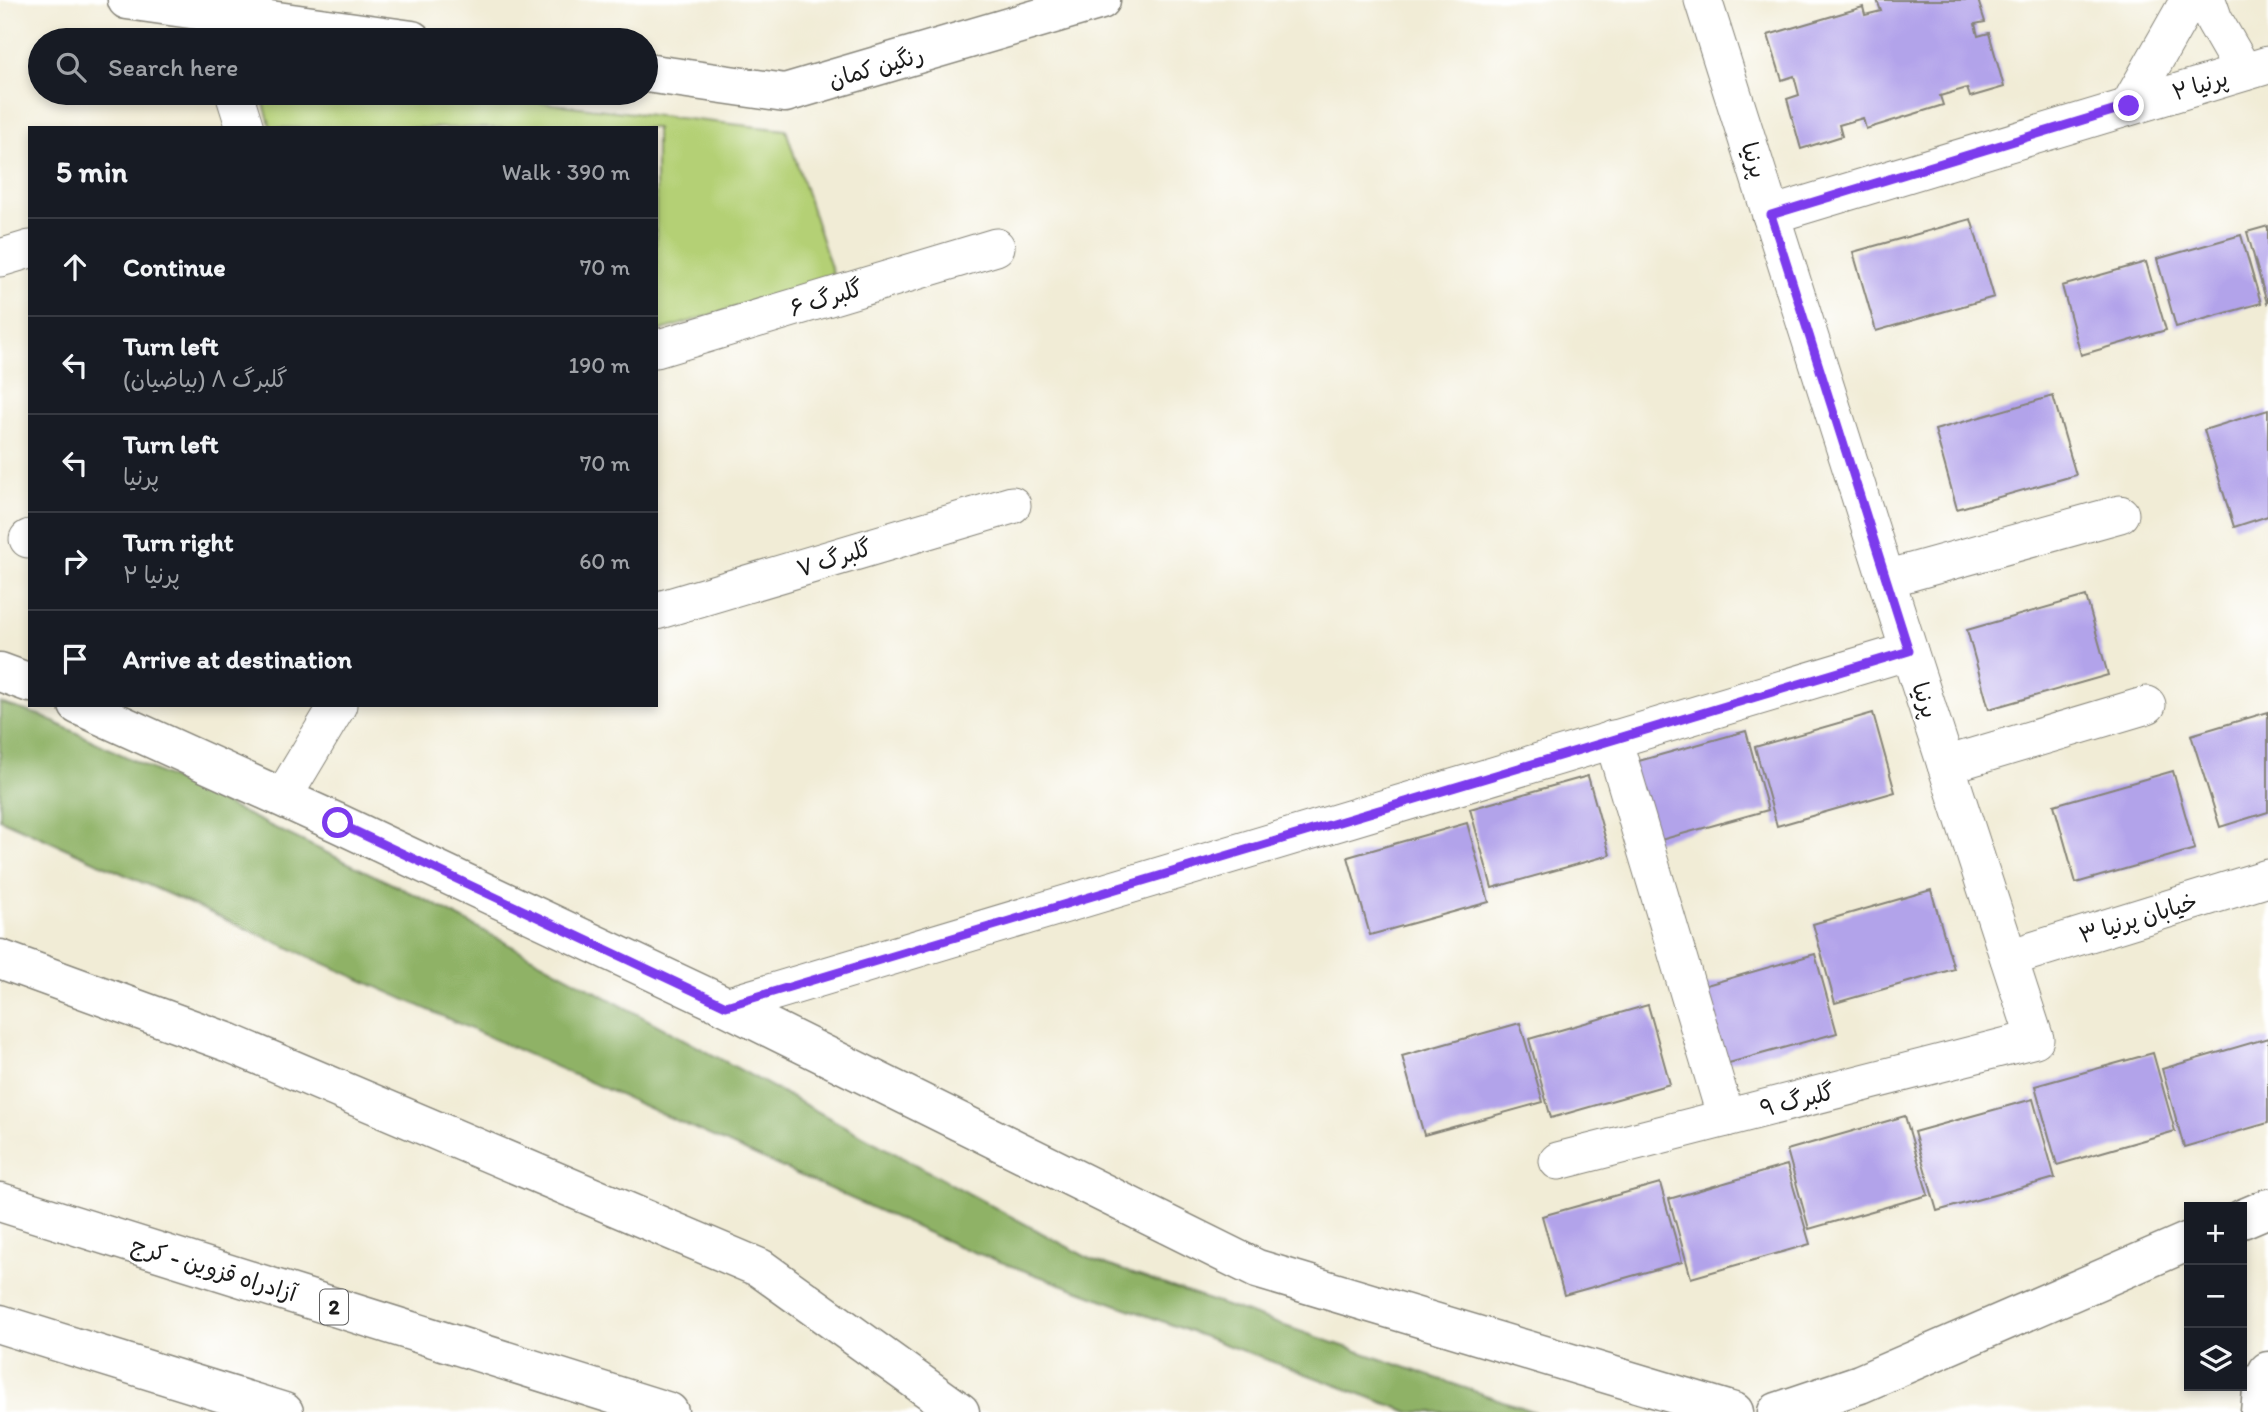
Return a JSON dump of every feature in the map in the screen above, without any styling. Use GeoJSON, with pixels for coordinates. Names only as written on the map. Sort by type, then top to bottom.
{"type":"FeatureCollection","features":[{"type":"Feature","properties":{"kind":"main road"},"geometry":{"type":"LineString","coordinates":[[127,0],[214,26],[301,12],[364,28]]}},
{"type":"Feature","properties":{"kind":"main road","name":"رنگین کمان"},"geometry":{"type":"LineString","coordinates":[[658,76],[785,93],[1101,0]]}},
{"type":"Feature","properties":{"kind":"main road"},"geometry":{"type":"LineString","coordinates":[[0,672],[28,683]]}},
{"type":"Feature","properties":{"kind":"main road"},"geometry":{"type":"LineString","coordinates":[[82,707],[283,797],[726,1006],[1257,1269],[1734,1412]]}},
{"type":"Feature","properties":{"kind":"main road"},"geometry":{"type":"LineString","coordinates":[[0,958],[230,1043],[760,1268],[960,1412]]}},
{"type":"Feature","properties":{"kind":"main road","name":"آزادراه قزوین - کرج"},"geometry":{"type":"LineString","coordinates":[[0,1202],[669,1412]]}},
{"type":"Feature","properties":{"kind":"main road"},"geometry":{"type":"LineString","coordinates":[[2247,1217],[2268,1208]]}},
{"type":"Feature","properties":{"kind":"main road"},"geometry":{"type":"LineString","coordinates":[[1777,1412],[1860,1384],[2184,1243]]}},
{"type":"Feature","properties":{"kind":"main road"},"geometry":{"type":"LineString","coordinates":[[0,1324],[284,1412]]}},
{"type":"Feature","properties":{"kind":"main road"},"geometry":{"type":"LineString","coordinates":[[2259,1412],[2263,1380],[2268,1371]]}},
{"type":"Feature","properties":{"kind":"street","name":"پرنیا"},"geometry":{"type":"LineString","coordinates":[[1703,0],[2035,1039]]}},
{"type":"Feature","properties":{"kind":"street"},"geometry":{"type":"LineString","coordinates":[[2129,106],[2189,0]]}},
{"type":"Feature","properties":{"kind":"street"},"geometry":{"type":"LineString","coordinates":[[2207,0],[2214,20],[2256,68]]}},
{"type":"Feature","properties":{"kind":"street","name":"پرنیا ۲"},"geometry":{"type":"LineString","coordinates":[[1771,215],[2256,68]]}},
{"type":"Feature","properties":{"kind":"street"},"geometry":{"type":"LineString","coordinates":[[238,105],[244,126]]}},
{"type":"Feature","properties":{"kind":"street","name":"گلبرگ ۶"},"geometry":{"type":"LineString","coordinates":[[658,348],[996,247]]}},
{"type":"Feature","properties":{"kind":"street"},"geometry":{"type":"LineString","coordinates":[[0,258],[28,250]]}},
{"type":"Feature","properties":{"kind":"street","name":"گلبرگ ۷"},"geometry":{"type":"LineString","coordinates":[[658,610],[1012,505]]}},
{"type":"Feature","properties":{"kind":"street"},"geometry":{"type":"LineString","coordinates":[[1886,579],[2120,514]]}},
{"type":"Feature","properties":{"kind":"street"},"geometry":{"type":"LineString","coordinates":[[726,1006],[1909,651]]}},
{"type":"Feature","properties":{"kind":"street"},"geometry":{"type":"LineString","coordinates":[[1946,765],[2147,705]]}},
{"type":"Feature","properties":{"kind":"street"},"geometry":{"type":"LineString","coordinates":[[283,797],[337,707]]}},
{"type":"Feature","properties":{"kind":"street"},"geometry":{"type":"LineString","coordinates":[[1614,740],[1726,1118]]}},
{"type":"Feature","properties":{"kind":"street","name":"خیابان پرنیا ۳"},"geometry":{"type":"LineString","coordinates":[[2009,958],[2268,878]]}},
{"type":"Feature","properties":{"kind":"street","name":"گلبرگ ۹"},"geometry":{"type":"LineString","coordinates":[[1558,1161],[2035,1039]]}},
{"type":"Feature","properties":{"kind":"green space"},"geometry":{"type":"Polygon","coordinates":[[[264,105],[563,105],[786,130],[834,277],[658,331],[658,126],[270,126],[264,105]]]}},
{"type":"Feature","properties":{"kind":"green space"},"geometry":{"type":"Polygon","coordinates":[[[0,703],[39,715],[434,904],[1090,1259],[1535,1412],[1409,1412],[960,1247],[0,819],[0,703]]]}},
{"type":"Feature","properties":{"kind":"building"},"geometry":{"type":"Polygon","coordinates":[[[1877,0],[1978,0],[1985,22],[1975,24],[1978,36],[1989,33],[2004,87],[1970,97],[1967,88],[1940,96],[1943,105],[1866,129],[1863,118],[1839,125],[1842,136],[1801,149],[1787,99],[1799,95],[1794,76],[1782,80],[1768,35],[1863,7],[1865,15],[1881,11],[1877,0]]]}},
{"type":"Feature","properties":{"kind":"building"},"geometry":{"type":"Polygon","coordinates":[[[1971,219],[1994,297],[1876,331],[1853,252],[1971,219]]]}},
{"type":"Feature","properties":{"kind":"building"},"geometry":{"type":"Polygon","coordinates":[[[2268,226],[2268,302],[2267,303],[2247,232],[2268,226]]]}},
{"type":"Feature","properties":{"kind":"building"},"geometry":{"type":"Polygon","coordinates":[[[2241,235],[2261,303],[2176,327],[2157,259],[2241,235]]]}},
{"type":"Feature","properties":{"kind":"building"},"geometry":{"type":"Polygon","coordinates":[[[2146,262],[2166,330],[2081,355],[2062,286],[2146,262]]]}},
{"type":"Feature","properties":{"kind":"building"},"geometry":{"type":"Polygon","coordinates":[[[2053,396],[2076,475],[1957,509],[1935,430],[2053,396]]]}},
{"type":"Feature","properties":{"kind":"building"},"geometry":{"type":"Polygon","coordinates":[[[2268,410],[2268,516],[2234,527],[2204,430],[2268,410]]]}},
{"type":"Feature","properties":{"kind":"building"},"geometry":{"type":"Polygon","coordinates":[[[2086,596],[2108,675],[1989,709],[1967,630],[2086,596]]]}},
{"type":"Feature","properties":{"kind":"building"},"geometry":{"type":"Polygon","coordinates":[[[2268,712],[2268,812],[2220,827],[2191,735],[2268,712]]]}},
{"type":"Feature","properties":{"kind":"building"},"geometry":{"type":"Polygon","coordinates":[[[1873,713],[1895,792],[1777,826],[1755,747],[1873,713]]]}},
{"type":"Feature","properties":{"kind":"building"},"geometry":{"type":"Polygon","coordinates":[[[1746,731],[1768,810],[1650,843],[1628,764],[1746,731]]]}},
{"type":"Feature","properties":{"kind":"building"},"geometry":{"type":"Polygon","coordinates":[[[2173,771],[2195,849],[2076,883],[2054,805],[2173,771]]]}},
{"type":"Feature","properties":{"kind":"building"},"geometry":{"type":"Polygon","coordinates":[[[1588,776],[1610,855],[1492,888],[1470,809],[1588,776]]]}},
{"type":"Feature","properties":{"kind":"building"},"geometry":{"type":"Polygon","coordinates":[[[1467,823],[1489,902],[1370,935],[1348,857],[1467,823]]]}},
{"type":"Feature","properties":{"kind":"building"},"geometry":{"type":"Polygon","coordinates":[[[1931,890],[1954,969],[1835,1003],[1813,924],[1931,890]]]}},
{"type":"Feature","properties":{"kind":"building"},"geometry":{"type":"Polygon","coordinates":[[[1815,954],[1837,1033],[1718,1066],[1696,988],[1815,954]]]}},
{"type":"Feature","properties":{"kind":"building"},"geometry":{"type":"Polygon","coordinates":[[[1648,1005],[1670,1084],[1551,1118],[1529,1039],[1648,1005]]]}},
{"type":"Feature","properties":{"kind":"building"},"geometry":{"type":"Polygon","coordinates":[[[1520,1023],[1543,1102],[1424,1135],[1402,1056],[1520,1023]]]}},
{"type":"Feature","properties":{"kind":"building"},"geometry":{"type":"Polygon","coordinates":[[[2268,1038],[2268,1123],[2184,1147],[2162,1069],[2268,1038]]]}},
{"type":"Feature","properties":{"kind":"building"},"geometry":{"type":"Polygon","coordinates":[[[2153,1053],[2175,1131],[2057,1165],[2035,1086],[2153,1053]]]}},
{"type":"Feature","properties":{"kind":"building"},"geometry":{"type":"Polygon","coordinates":[[[2033,1099],[2055,1178],[1937,1211],[1914,1132],[2033,1099]]]}},
{"type":"Feature","properties":{"kind":"building"},"geometry":{"type":"Polygon","coordinates":[[[1905,1116],[1928,1195],[1809,1229],[1787,1150],[1905,1116]]]}},
{"type":"Feature","properties":{"kind":"building"},"geometry":{"type":"Polygon","coordinates":[[[1787,1165],[1810,1244],[1691,1278],[1669,1199],[1787,1165]]]}},
{"type":"Feature","properties":{"kind":"building"},"geometry":{"type":"Polygon","coordinates":[[[1660,1183],[1682,1262],[1564,1295],[1542,1216],[1660,1183]]]}},
{"type":"Feature","properties":{"kind":"route"},"geometry":{"type":"LineString","coordinates":[[338,823],[726,1006],[1909,651],[1771,215],[2129,106]]}}]}
